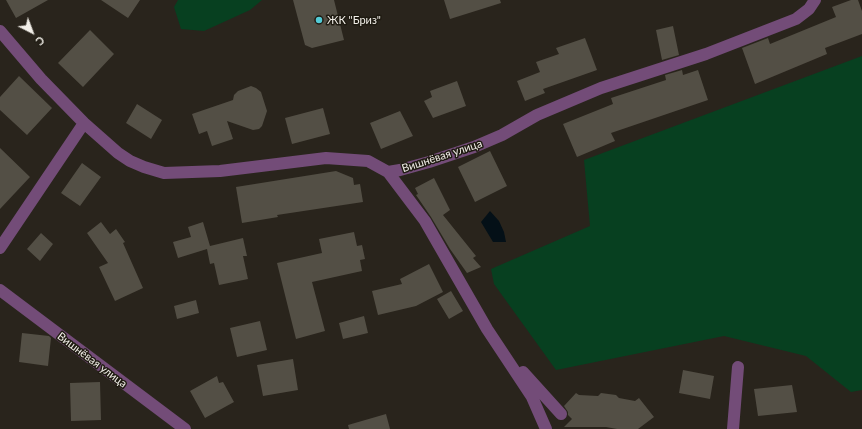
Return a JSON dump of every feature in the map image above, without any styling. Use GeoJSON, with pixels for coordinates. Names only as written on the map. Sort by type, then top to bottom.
{"type":"FeatureCollection","features":[{"type":"Feature","properties":{"kind":"street","name":"Вишнёвая улица"},"geometry":{"type":"LineString","coordinates":[[0,30],[41,79],[84,123],[112,148],[130,161],[144,167],[164,173],[220,170],[326,158],[368,161],[388,172],[429,162],[474,147],[502,135],[537,115],[601,88],[706,54],[796,19],[809,9],[814,0]]}},
{"type":"Feature","properties":{"kind":"street"},"geometry":{"type":"LineString","coordinates":[[0,248],[84,123]]}},
{"type":"Feature","properties":{"kind":"street"},"geometry":{"type":"LineString","coordinates":[[388,172],[425,221],[495,342],[532,397],[546,429]]}},
{"type":"Feature","properties":{"kind":"street","name":"Вишнёвая улица"},"geometry":{"type":"LineString","coordinates":[[0,290],[185,429]]}},
{"type":"Feature","properties":{"kind":"street"},"geometry":{"type":"LineString","coordinates":[[495,342],[561,414]]}},
{"type":"Feature","properties":{"kind":"street"},"geometry":{"type":"LineString","coordinates":[[733,429],[738,367]]}},
{"type":"Feature","properties":{"kind":"green space"},"geometry":{"type":"Polygon","coordinates":[[[178,0],[262,0],[250,10],[204,31],[181,29],[174,7],[178,0]]]}},
{"type":"Feature","properties":{"kind":"green space"},"geometry":{"type":"Polygon","coordinates":[[[862,56],[862,390],[851,392],[806,356],[724,336],[556,370],[494,284],[491,269],[590,226],[584,160],[862,56]]]}},
{"type":"Feature","properties":{"kind":"shaded area"},"geometry":{"type":"Polygon","coordinates":[[[490,211],[499,221],[504,232],[506,242],[493,242],[481,222],[490,211]]]}},
{"type":"Feature","properties":{"kind":"building"},"geometry":{"type":"Polygon","coordinates":[[[6,0],[48,0],[16,18],[6,0]]]}},
{"type":"Feature","properties":{"kind":"building"},"geometry":{"type":"Polygon","coordinates":[[[101,0],[140,0],[128,18],[101,0]]]}},
{"type":"Feature","properties":{"kind":"building","name":"ЖК \"Бриз\""},"geometry":{"type":"Polygon","coordinates":[[[293,0],[334,0],[344,40],[312,48],[305,45],[293,0]]]}},
{"type":"Feature","properties":{"kind":"building"},"geometry":{"type":"Polygon","coordinates":[[[444,0],[500,0],[501,3],[450,19],[444,0]]]}},
{"type":"Feature","properties":{"kind":"building"},"geometry":{"type":"Polygon","coordinates":[[[851,0],[858,0],[862,11],[862,34],[825,48],[827,54],[755,84],[742,48],[768,38],[770,44],[836,17],[832,7],[851,0]]]}},
{"type":"Feature","properties":{"kind":"building"},"geometry":{"type":"Polygon","coordinates":[[[673,26],[679,55],[662,60],[656,30],[673,26]]]}},
{"type":"Feature","properties":{"kind":"building"},"geometry":{"type":"Polygon","coordinates":[[[90,30],[114,54],[83,87],[58,63],[90,30]]]}},
{"type":"Feature","properties":{"kind":"building"},"geometry":{"type":"Polygon","coordinates":[[[585,38],[597,70],[543,89],[545,93],[525,101],[517,81],[540,72],[536,62],[559,54],[556,48],[585,38]]]}},
{"type":"Feature","properties":{"kind":"building"},"geometry":{"type":"Polygon","coordinates":[[[682,70],[683,75],[698,70],[708,100],[611,133],[615,141],[577,157],[563,124],[613,104],[611,98],[666,80],[665,75],[682,70]]]}},
{"type":"Feature","properties":{"kind":"building"},"geometry":{"type":"Polygon","coordinates":[[[19,76],[52,108],[27,135],[0,110],[0,97],[19,76]]]}},
{"type":"Feature","properties":{"kind":"building"},"geometry":{"type":"Polygon","coordinates":[[[457,81],[466,106],[433,118],[424,101],[432,97],[430,91],[457,81]]]}},
{"type":"Feature","properties":{"kind":"building"},"geometry":{"type":"Polygon","coordinates":[[[251,86],[261,92],[267,111],[262,126],[259,129],[253,130],[227,121],[233,139],[212,146],[207,131],[199,134],[192,114],[233,100],[234,95],[238,91],[251,86]]]}},
{"type":"Feature","properties":{"kind":"building"},"geometry":{"type":"Polygon","coordinates":[[[137,104],[162,120],[151,139],[126,123],[137,104]]]}},
{"type":"Feature","properties":{"kind":"building"},"geometry":{"type":"Polygon","coordinates":[[[323,108],[330,134],[292,144],[285,118],[323,108]]]}},
{"type":"Feature","properties":{"kind":"building"},"geometry":{"type":"Polygon","coordinates":[[[400,111],[413,136],[381,149],[370,123],[400,111]]]}},
{"type":"Feature","properties":{"kind":"building"},"geometry":{"type":"Polygon","coordinates":[[[0,148],[30,177],[0,209],[0,148]]]}},
{"type":"Feature","properties":{"kind":"building"},"geometry":{"type":"Polygon","coordinates":[[[490,151],[507,186],[475,202],[458,167],[490,151]]]}},
{"type":"Feature","properties":{"kind":"building"},"geometry":{"type":"Polygon","coordinates":[[[82,163],[101,177],[80,206],[61,193],[82,163]]]}},
{"type":"Feature","properties":{"kind":"building"},"geometry":{"type":"Polygon","coordinates":[[[336,171],[353,178],[354,185],[360,184],[363,202],[277,215],[278,217],[242,223],[236,187],[336,171]]]}},
{"type":"Feature","properties":{"kind":"building"},"geometry":{"type":"Polygon","coordinates":[[[434,178],[450,210],[443,215],[476,256],[473,258],[481,267],[467,273],[416,195],[418,194],[415,188],[434,178]]]}},
{"type":"Feature","properties":{"kind":"building"},"geometry":{"type":"Polygon","coordinates":[[[101,222],[110,234],[116,229],[125,242],[123,243],[143,288],[115,301],[99,267],[108,263],[87,233],[101,222]]]}},
{"type":"Feature","properties":{"kind":"building"},"geometry":{"type":"Polygon","coordinates":[[[203,222],[210,246],[243,238],[247,256],[243,256],[248,279],[219,285],[214,263],[210,264],[207,249],[178,258],[173,242],[191,237],[188,227],[203,222]]]}},
{"type":"Feature","properties":{"kind":"building"},"geometry":{"type":"Polygon","coordinates":[[[354,232],[357,246],[362,245],[365,259],[360,260],[362,271],[312,282],[325,331],[296,339],[277,263],[322,253],[319,239],[354,232]]]}},
{"type":"Feature","properties":{"kind":"building"},"geometry":{"type":"Polygon","coordinates":[[[41,233],[53,244],[40,261],[27,249],[41,233]]]}},
{"type":"Feature","properties":{"kind":"building"},"geometry":{"type":"Polygon","coordinates":[[[429,264],[443,292],[416,306],[378,315],[372,291],[402,284],[400,279],[429,264]]]}},
{"type":"Feature","properties":{"kind":"building"},"geometry":{"type":"Polygon","coordinates":[[[451,291],[463,311],[449,319],[437,299],[451,291]]]}},
{"type":"Feature","properties":{"kind":"building"},"geometry":{"type":"Polygon","coordinates":[[[196,300],[199,313],[177,319],[174,306],[196,300]]]}},
{"type":"Feature","properties":{"kind":"building"},"geometry":{"type":"Polygon","coordinates":[[[364,316],[368,333],[343,339],[339,323],[364,316]]]}},
{"type":"Feature","properties":{"kind":"building"},"geometry":{"type":"Polygon","coordinates":[[[260,321],[267,350],[237,357],[230,328],[260,321]]]}},
{"type":"Feature","properties":{"kind":"building"},"geometry":{"type":"Polygon","coordinates":[[[22,333],[49,336],[51,338],[48,366],[19,362],[22,333]]]}},
{"type":"Feature","properties":{"kind":"building"},"geometry":{"type":"Polygon","coordinates":[[[293,359],[298,390],[263,396],[257,365],[293,359]]]}},
{"type":"Feature","properties":{"kind":"building"},"geometry":{"type":"Polygon","coordinates":[[[683,370],[714,376],[710,399],[679,393],[683,370]]]}},
{"type":"Feature","properties":{"kind":"building"},"geometry":{"type":"Polygon","coordinates":[[[217,376],[219,383],[223,382],[234,402],[205,418],[190,391],[217,376]]]}},
{"type":"Feature","properties":{"kind":"building"},"geometry":{"type":"Polygon","coordinates":[[[100,382],[101,420],[71,421],[70,383],[100,382]]]}},
{"type":"Feature","properties":{"kind":"building"},"geometry":{"type":"Polygon","coordinates":[[[792,385],[797,412],[758,416],[754,389],[792,385]]]}},
{"type":"Feature","properties":{"kind":"building"},"geometry":{"type":"Polygon","coordinates":[[[576,393],[579,395],[598,396],[601,393],[616,395],[619,398],[635,401],[639,398],[654,417],[638,429],[564,427],[572,419],[568,415],[568,412],[564,406],[576,393]]]}},
{"type":"Feature","properties":{"kind":"building"},"geometry":{"type":"Polygon","coordinates":[[[386,414],[390,429],[349,429],[348,425],[386,414]]]}},
{"type":"Feature","properties":{"kind":"place","name":"ЖК \"Бриз\""},"geometry":{"type":"Point","coordinates":[319,20]}}]}
